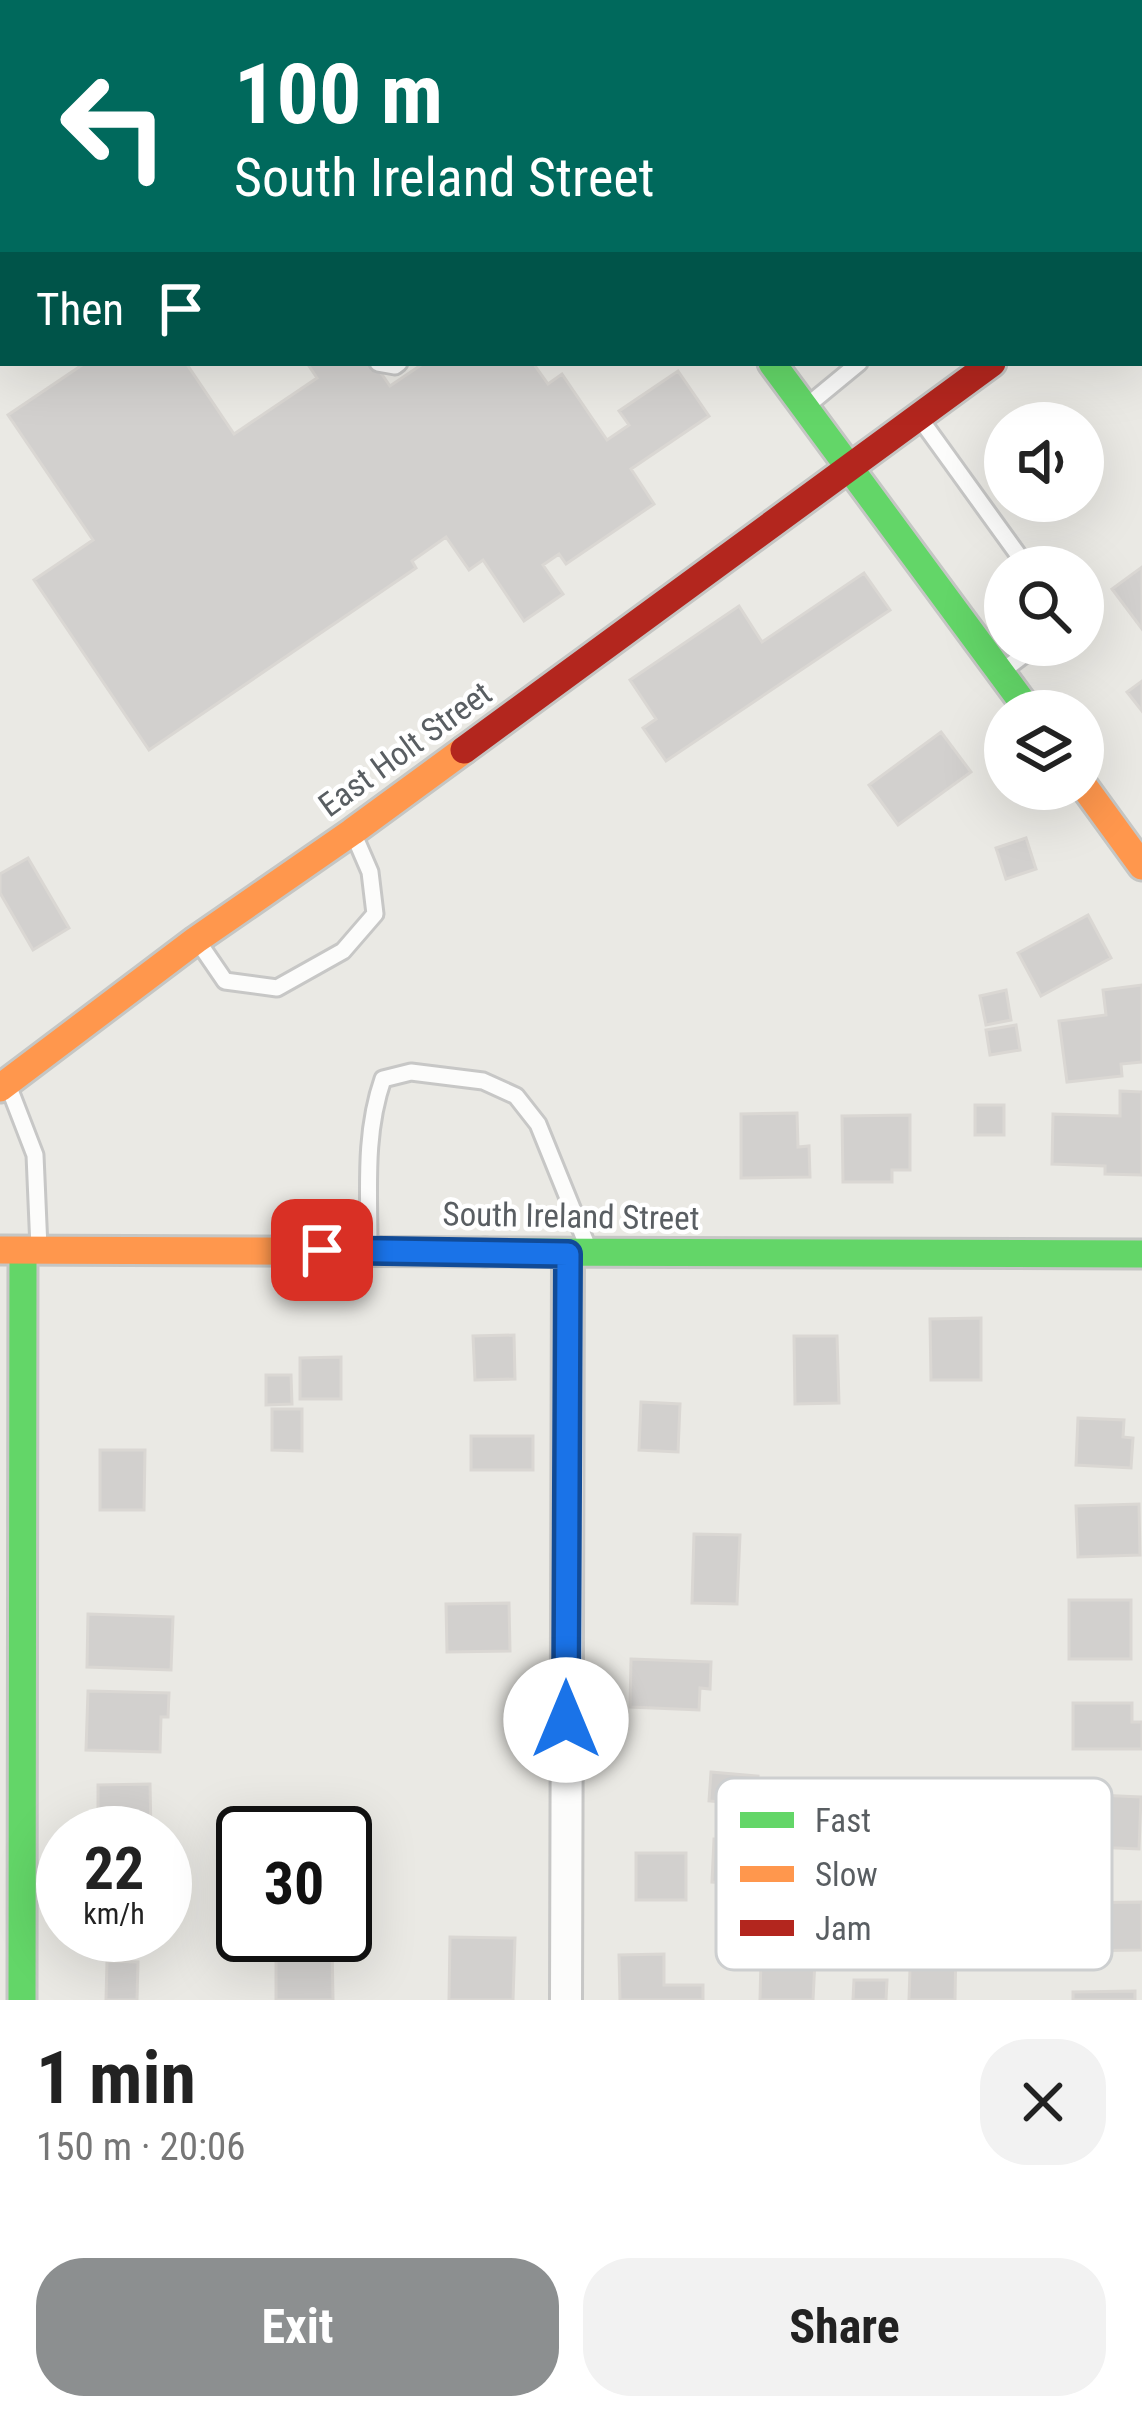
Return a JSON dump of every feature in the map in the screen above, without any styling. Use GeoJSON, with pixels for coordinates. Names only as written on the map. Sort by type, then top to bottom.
{"type":"FeatureCollection","features":[{"type":"Feature","properties":{"kind":"street"},"geometry":{"type":"LineString","coordinates":[[774,366],[1014,690]]}},
{"type":"Feature","properties":{"kind":"street","name":"East Holt Street"},"geometry":{"type":"LineString","coordinates":[[4,1085],[196,940],[352,832],[988,366]]}},
{"type":"Feature","properties":{"kind":"street"},"geometry":{"type":"LineString","coordinates":[[1101,810],[1142,866]]}},
{"type":"Feature","properties":{"kind":"street"},"geometry":{"type":"LineString","coordinates":[[21,1251],[22,2000]]}},
{"type":"Feature","properties":{"kind":"street","name":"South Ireland Street"},"geometry":{"type":"LineString","coordinates":[[21,1251],[1142,1255]]}},
{"type":"Feature","properties":{"kind":"street"},"geometry":{"type":"LineString","coordinates":[[566,2000],[579,1254]]}},
{"type":"Feature","properties":{"kind":"lane"},"geometry":{"type":"LineString","coordinates":[[806,407],[855,366]]}},
{"type":"Feature","properties":{"kind":"lane"},"geometry":{"type":"LineString","coordinates":[[919,418],[1012,546]]}},
{"type":"Feature","properties":{"kind":"lane"},"geometry":{"type":"LineString","coordinates":[[1001,672],[1009,666]]}},
{"type":"Feature","properties":{"kind":"lane"},"geometry":{"type":"LineString","coordinates":[[196,940],[225,981],[277,988],[344,951],[374,914],[370,872],[352,832]]}},
{"type":"Feature","properties":{"kind":"lane"},"geometry":{"type":"LineString","coordinates":[[369,1250],[372,1111],[383,1079],[411,1072],[483,1081],[516,1096],[538,1124],[579,1254]]}},
{"type":"Feature","properties":{"kind":"lane"},"geometry":{"type":"LineString","coordinates":[[4,1085],[35,1155],[21,1251]]}},
{"type":"Feature","properties":{"kind":"building"},"geometry":{"type":"Polygon","coordinates":[[[81,366],[188,366],[234,434],[317,378],[309,366],[376,366],[390,386],[420,366],[535,366],[548,384],[562,374],[607,440],[629,425],[619,411],[678,371],[709,416],[631,469],[654,504],[566,564],[559,554],[543,565],[563,594],[524,621],[483,560],[469,570],[446,537],[412,561],[416,568],[149,750],[34,580],[93,540],[8,415],[81,366]]]}},
{"type":"Feature","properties":{"kind":"building"},"geometry":{"type":"Polygon","coordinates":[[[1142,567],[1142,629],[1112,589],[1142,567]]]}},
{"type":"Feature","properties":{"kind":"building"},"geometry":{"type":"Polygon","coordinates":[[[864,573],[890,610],[666,761],[643,728],[656,719],[630,680],[739,606],[762,642],[864,573]]]}},
{"type":"Feature","properties":{"kind":"building"},"geometry":{"type":"Polygon","coordinates":[[[1142,681],[1142,711],[1127,692],[1142,681]]]}},
{"type":"Feature","properties":{"kind":"building"},"geometry":{"type":"Polygon","coordinates":[[[941,732],[971,772],[898,825],[869,785],[941,732]]]}},
{"type":"Feature","properties":{"kind":"building"},"geometry":{"type":"Polygon","coordinates":[[[1026,838],[1036,869],[1006,879],[996,848],[1026,838]]]}},
{"type":"Feature","properties":{"kind":"building"},"geometry":{"type":"Polygon","coordinates":[[[28,858],[69,928],[33,950],[0,893],[0,874],[28,858]]]}},
{"type":"Feature","properties":{"kind":"building"},"geometry":{"type":"Polygon","coordinates":[[[1088,915],[1111,958],[1041,996],[1018,953],[1088,915]]]}},
{"type":"Feature","properties":{"kind":"building"},"geometry":{"type":"Polygon","coordinates":[[[1142,985],[1142,1062],[1121,1064],[1122,1076],[1067,1082],[1059,1021],[1106,1015],[1103,990],[1142,985]]]}},
{"type":"Feature","properties":{"kind":"building"},"geometry":{"type":"Polygon","coordinates":[[[1006,990],[1011,1020],[986,1025],[980,996],[1006,990]]]}},
{"type":"Feature","properties":{"kind":"building"},"geometry":{"type":"Polygon","coordinates":[[[1016,1025],[1020,1050],[990,1055],[986,1030],[1016,1025]]]}},
{"type":"Feature","properties":{"kind":"building"},"geometry":{"type":"Polygon","coordinates":[[[1120,1091],[1142,1092],[1142,1175],[1105,1174],[1105,1166],[1052,1164],[1053,1114],[1120,1116],[1120,1091]]]}},
{"type":"Feature","properties":{"kind":"building"},"geometry":{"type":"Polygon","coordinates":[[[975,1105],[1004,1105],[1004,1135],[975,1135],[975,1105]]]}},
{"type":"Feature","properties":{"kind":"building"},"geometry":{"type":"Polygon","coordinates":[[[797,1113],[798,1147],[809,1146],[810,1177],[741,1178],[741,1114],[797,1113]]]}},
{"type":"Feature","properties":{"kind":"building"},"geometry":{"type":"Polygon","coordinates":[[[910,1115],[910,1170],[892,1170],[892,1182],[843,1182],[842,1116],[910,1115]]]}},
{"type":"Feature","properties":{"kind":"building"},"geometry":{"type":"Polygon","coordinates":[[[981,1318],[981,1380],[931,1380],[930,1319],[981,1318]]]}},
{"type":"Feature","properties":{"kind":"building"},"geometry":{"type":"Polygon","coordinates":[[[514,1335],[515,1379],[475,1380],[473,1336],[514,1335]]]}},
{"type":"Feature","properties":{"kind":"building"},"geometry":{"type":"Polygon","coordinates":[[[794,1336],[837,1336],[839,1403],[795,1404],[794,1336]]]}},
{"type":"Feature","properties":{"kind":"building"},"geometry":{"type":"Polygon","coordinates":[[[341,1357],[341,1399],[300,1399],[300,1358],[341,1357]]]}},
{"type":"Feature","properties":{"kind":"building"},"geometry":{"type":"Polygon","coordinates":[[[266,1375],[291,1375],[292,1404],[266,1405],[266,1375]]]}},
{"type":"Feature","properties":{"kind":"building"},"geometry":{"type":"Polygon","coordinates":[[[641,1402],[680,1404],[678,1452],[639,1450],[641,1402]]]}},
{"type":"Feature","properties":{"kind":"building"},"geometry":{"type":"Polygon","coordinates":[[[272,1409],[302,1409],[302,1451],[272,1450],[272,1409]]]}},
{"type":"Feature","properties":{"kind":"building"},"geometry":{"type":"Polygon","coordinates":[[[1078,1418],[1124,1420],[1123,1437],[1133,1438],[1131,1468],[1076,1465],[1078,1418]]]}},
{"type":"Feature","properties":{"kind":"building"},"geometry":{"type":"Polygon","coordinates":[[[471,1436],[533,1436],[533,1470],[471,1470],[471,1436]]]}},
{"type":"Feature","properties":{"kind":"building"},"geometry":{"type":"Polygon","coordinates":[[[100,1450],[145,1450],[144,1510],[100,1510],[100,1450]]]}},
{"type":"Feature","properties":{"kind":"building"},"geometry":{"type":"Polygon","coordinates":[[[1139,1504],[1140,1555],[1078,1557],[1076,1506],[1139,1504]]]}},
{"type":"Feature","properties":{"kind":"building"},"geometry":{"type":"Polygon","coordinates":[[[694,1534],[740,1535],[737,1604],[692,1603],[694,1534]]]}},
{"type":"Feature","properties":{"kind":"building"},"geometry":{"type":"Polygon","coordinates":[[[1069,1600],[1131,1600],[1131,1659],[1069,1659],[1069,1600]]]}},
{"type":"Feature","properties":{"kind":"building"},"geometry":{"type":"Polygon","coordinates":[[[509,1603],[510,1651],[447,1652],[446,1604],[509,1603]]]}},
{"type":"Feature","properties":{"kind":"building"},"geometry":{"type":"Polygon","coordinates":[[[88,1614],[173,1617],[171,1670],[87,1667],[88,1614]]]}},
{"type":"Feature","properties":{"kind":"building"},"geometry":{"type":"Polygon","coordinates":[[[631,1659],[711,1662],[710,1689],[700,1688],[699,1710],[630,1707],[631,1659]]]}},
{"type":"Feature","properties":{"kind":"building"},"geometry":{"type":"Polygon","coordinates":[[[88,1691],[169,1693],[168,1717],[161,1717],[160,1752],[86,1750],[88,1691]]]}},
{"type":"Feature","properties":{"kind":"building"},"geometry":{"type":"Polygon","coordinates":[[[1073,1703],[1132,1703],[1132,1722],[1142,1722],[1142,1749],[1073,1749],[1073,1703]]]}},
{"type":"Feature","properties":{"kind":"building"},"geometry":{"type":"Polygon","coordinates":[[[711,1772],[758,1776],[716,1778],[716,1802],[709,1801],[711,1772]]]}},
{"type":"Feature","properties":{"kind":"building"},"geometry":{"type":"Polygon","coordinates":[[[150,1784],[150,1806],[98,1806],[98,1785],[150,1784]]]}},
{"type":"Feature","properties":{"kind":"building"},"geometry":{"type":"Polygon","coordinates":[[[1112,1796],[1141,1797],[1139,1849],[1112,1848],[1112,1796]]]}},
{"type":"Feature","properties":{"kind":"building"},"geometry":{"type":"Polygon","coordinates":[[[714,1839],[716,1839],[716,1882],[712,1882],[714,1839]]]}},
{"type":"Feature","properties":{"kind":"building"},"geometry":{"type":"Polygon","coordinates":[[[636,1853],[686,1853],[686,1900],[636,1900],[636,1853]]]}},
{"type":"Feature","properties":{"kind":"building"},"geometry":{"type":"Polygon","coordinates":[[[1112,1902],[1142,1902],[1142,1950],[1112,1950],[1112,1902]]]}},
{"type":"Feature","properties":{"kind":"building"},"geometry":{"type":"Polygon","coordinates":[[[450,1937],[515,1938],[513,2000],[449,2000],[450,1937]]]}},
{"type":"Feature","properties":{"kind":"building"},"geometry":{"type":"Polygon","coordinates":[[[664,1954],[664,1985],[703,1985],[703,2000],[620,2000],[619,1955],[664,1954]]]}},
{"type":"Feature","properties":{"kind":"building"},"geometry":{"type":"Polygon","coordinates":[[[107,1962],[138,1962],[137,2000],[106,2000],[107,1962]]]}},
{"type":"Feature","properties":{"kind":"building"},"geometry":{"type":"Polygon","coordinates":[[[276,1962],[332,1962],[333,2000],[276,2000],[276,1962]]]}},
{"type":"Feature","properties":{"kind":"building"},"geometry":{"type":"Polygon","coordinates":[[[761,1970],[814,1970],[813,2000],[760,2000],[761,1970]]]}},
{"type":"Feature","properties":{"kind":"building"},"geometry":{"type":"Polygon","coordinates":[[[910,1970],[956,1970],[955,2000],[909,2000],[910,1970]]]}},
{"type":"Feature","properties":{"kind":"building"},"geometry":{"type":"Polygon","coordinates":[[[854,1980],[887,1980],[886,2000],[853,2000],[854,1980]]]}},
{"type":"Feature","properties":{"kind":"building"},"geometry":{"type":"Polygon","coordinates":[[[1135,1991],[1135,2000],[1073,2000],[1073,1992],[1135,1991]]]}},
{"type":"Feature","properties":{"kind":"traffic: fast"},"geometry":{"type":"LineString","coordinates":[[774,366],[1013,690]]}},
{"type":"Feature","properties":{"kind":"traffic: fast"},"geometry":{"type":"LineString","coordinates":[[22,2000],[23,1251]]}},
{"type":"Feature","properties":{"kind":"traffic: fast"},"geometry":{"type":"LineString","coordinates":[[485,1252],[1142,1254]]}},
{"type":"Feature","properties":{"kind":"traffic: slow"},"geometry":{"type":"LineString","coordinates":[[0,1088],[196,940],[464,750]]}},
{"type":"Feature","properties":{"kind":"traffic: slow"},"geometry":{"type":"LineString","coordinates":[[1101,810],[1142,866]]}},
{"type":"Feature","properties":{"kind":"traffic: slow"},"geometry":{"type":"LineString","coordinates":[[0,1250],[485,1252]]}},
{"type":"Feature","properties":{"kind":"traffic: jam"},"geometry":{"type":"LineString","coordinates":[[464,750],[988,366]]}},
{"type":"Feature","properties":{"kind":"route"},"geometry":{"type":"LineString","coordinates":[[322,1250],[568,1254],[566,1720]]}}]}
